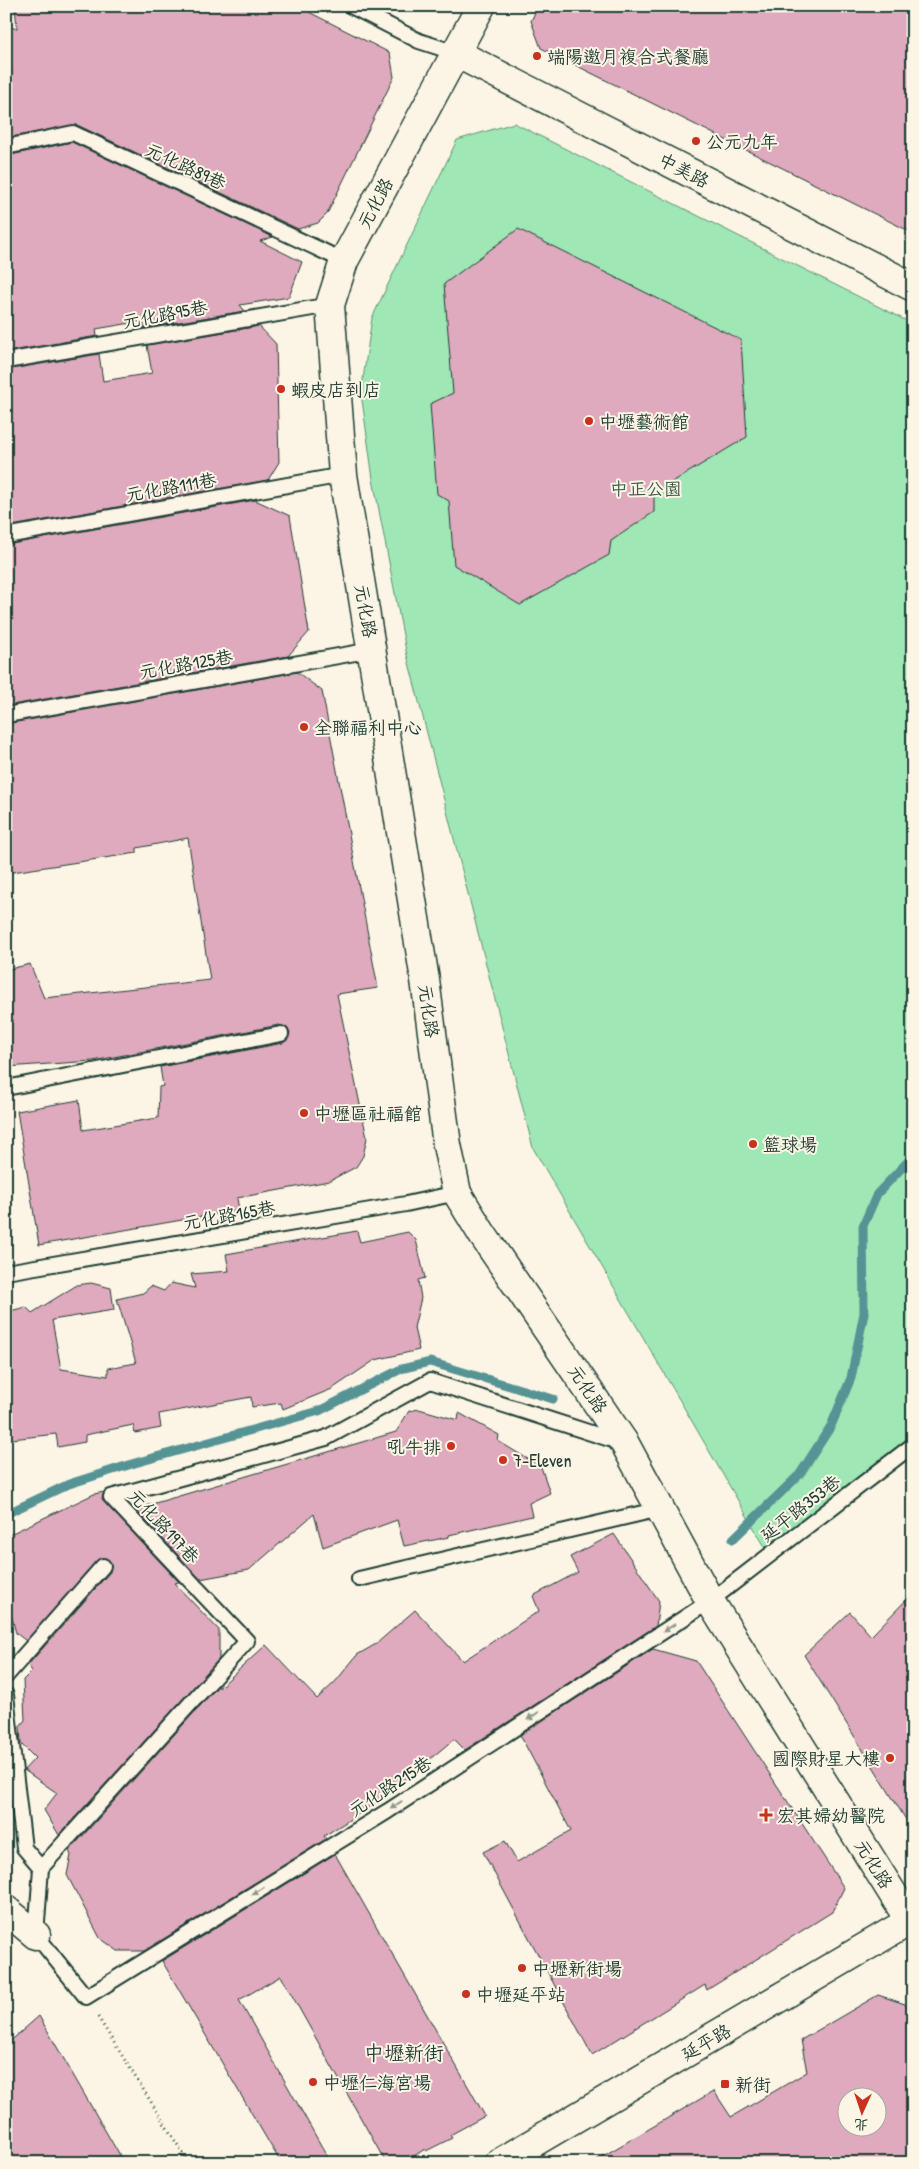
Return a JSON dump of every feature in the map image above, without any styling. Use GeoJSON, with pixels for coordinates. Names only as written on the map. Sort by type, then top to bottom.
{"type":"FeatureCollection","features":[{"type":"Feature","properties":{"kind":"street","name":"元化路"},"geometry":{"type":"LineString","coordinates":[[481,6],[344,261],[330,305],[343,475],[425,980],[448,1145],[457,1193],[482,1234],[625,1444],[710,1601],[912,1922]]}},
{"type":"Feature","properties":{"kind":"street","name":"中美路"},"geometry":{"type":"LineString","coordinates":[[456,53],[913,287]]}},
{"type":"Feature","properties":{"kind":"street"},"geometry":{"type":"LineString","coordinates":[[6,1910],[36,1935]]}},
{"type":"Feature","properties":{"kind":"street","name":"延平路"},"geometry":{"type":"LineString","coordinates":[[499,2163],[912,1922]]}},
{"type":"Feature","properties":{"kind":"lane"},"geometry":{"type":"LineString","coordinates":[[351,6],[419,40],[456,53]]}},
{"type":"Feature","properties":{"kind":"lane","name":"元化路89巷"},"geometry":{"type":"LineString","coordinates":[[6,147],[73,133],[344,261]]}},
{"type":"Feature","properties":{"kind":"lane","name":"元化路95巷"},"geometry":{"type":"LineString","coordinates":[[6,361],[330,305]]}},
{"type":"Feature","properties":{"kind":"lane","name":"元化路111巷"},"geometry":{"type":"LineString","coordinates":[[6,536],[343,475]]}},
{"type":"Feature","properties":{"kind":"lane","name":"元化路125巷"},"geometry":{"type":"LineString","coordinates":[[6,714],[372,650]]}},
{"type":"Feature","properties":{"kind":"lane"},"geometry":{"type":"LineString","coordinates":[[6,1088],[281,1034]]}},
{"type":"Feature","properties":{"kind":"lane","name":"元化路165巷"},"geometry":{"type":"LineString","coordinates":[[6,1272],[406,1204],[457,1193]]}},
{"type":"Feature","properties":{"kind":"lane","name":"元化路197巷"},"geometry":{"type":"LineString","coordinates":[[41,1868],[247,1641],[111,1497],[326,1438],[430,1382],[625,1444]]}},
{"type":"Feature","properties":{"kind":"lane","name":"延平路353巷"},"geometry":{"type":"LineString","coordinates":[[710,1601],[913,1445]]}},
{"type":"Feature","properties":{"kind":"lane"},"geometry":{"type":"LineString","coordinates":[[359,1579],[660,1509]]}},
{"type":"Feature","properties":{"kind":"lane"},"geometry":{"type":"LineString","coordinates":[[6,1676],[103,1566]]}},
{"type":"Feature","properties":{"kind":"lane","name":"元化路215巷"},"geometry":{"type":"LineString","coordinates":[[86,1997],[388,1811],[710,1601]]}},
{"type":"Feature","properties":{"kind":"lane"},"geometry":{"type":"LineString","coordinates":[[6,1695],[24,1848],[41,1868],[36,1935],[86,1997]]}},
{"type":"Feature","properties":{"kind":"path"},"geometry":{"type":"LineString","coordinates":[[86,1997],[189,2163]]}},
{"type":"Feature","properties":{"kind":"green space","name":"中正公園"},"geometry":{"type":"Polygon","coordinates":[[[514,123],[913,324],[913,1437],[772,1559],[533,1148],[406,651],[373,479],[361,393],[372,318],[457,140],[514,123]]]}},
{"type":"Feature","properties":{"kind":"building"},"geometry":{"type":"Polygon","coordinates":[[[15,6],[297,6],[390,53],[394,77],[327,214],[318,223],[298,229],[77,125],[6,138],[6,75],[12,74],[6,28],[17,28],[15,6]]]}},
{"type":"Feature","properties":{"kind":"building"},"geometry":{"type":"Polygon","coordinates":[[[538,6],[913,6],[913,233],[541,48],[531,21],[538,6]]]}},
{"type":"Feature","properties":{"kind":"building"},"geometry":{"type":"Polygon","coordinates":[[[72,142],[273,237],[260,241],[302,262],[289,297],[240,305],[245,311],[144,328],[143,321],[96,329],[97,336],[6,352],[6,156],[72,142]]]}},
{"type":"Feature","properties":{"kind":"building","name":"中壢藝術館"},"geometry":{"type":"Polygon","coordinates":[[[518,229],[741,340],[747,437],[654,493],[654,512],[611,541],[609,555],[520,605],[454,565],[449,501],[437,494],[430,404],[453,393],[444,284],[518,229]]]}},
{"type":"Feature","properties":{"kind":"building"},"geometry":{"type":"Polygon","coordinates":[[[259,326],[276,344],[279,462],[268,480],[6,527],[6,370],[99,354],[103,381],[152,373],[147,345],[259,326]]]}},
{"type":"Feature","properties":{"kind":"building"},"geometry":{"type":"Polygon","coordinates":[[[255,500],[290,516],[309,632],[288,656],[6,706],[6,545],[255,500]]]}},
{"type":"Feature","properties":{"kind":"building"},"geometry":{"type":"Polygon","coordinates":[[[297,672],[322,691],[378,988],[337,994],[367,1138],[363,1156],[356,1167],[329,1181],[237,1198],[239,1210],[39,1245],[17,1111],[79,1100],[83,1130],[158,1118],[159,1087],[163,1086],[160,1067],[283,1043],[287,1040],[290,1033],[287,1028],[279,1025],[93,1061],[6,1067],[6,970],[30,964],[44,998],[210,980],[188,838],[137,848],[137,853],[6,873],[6,724],[297,672]]]}},
{"type":"Feature","properties":{"kind":"building"},"geometry":{"type":"Polygon","coordinates":[[[357,1231],[360,1242],[408,1232],[416,1240],[425,1278],[418,1280],[421,1298],[414,1328],[419,1350],[375,1360],[332,1389],[283,1409],[281,1403],[252,1407],[251,1397],[159,1414],[161,1428],[135,1433],[133,1425],[85,1435],[85,1442],[58,1447],[56,1434],[12,1439],[11,1434],[6,1435],[6,1312],[26,1307],[32,1313],[77,1285],[91,1283],[111,1288],[114,1310],[52,1320],[61,1369],[108,1376],[108,1368],[136,1363],[117,1299],[143,1293],[151,1286],[164,1291],[171,1283],[195,1288],[191,1274],[229,1271],[226,1254],[357,1231]]]}},
{"type":"Feature","properties":{"kind":"building"},"geometry":{"type":"Polygon","coordinates":[[[419,1409],[458,1420],[459,1413],[499,1435],[498,1441],[541,1467],[550,1493],[529,1503],[532,1516],[449,1535],[449,1537],[404,1546],[397,1520],[323,1547],[314,1514],[249,1570],[200,1579],[135,1509],[396,1432],[409,1411],[419,1409]]]}},
{"type":"Feature","properties":{"kind":"building"},"geometry":{"type":"Polygon","coordinates":[[[104,1492],[102,1499],[105,1503],[179,1582],[174,1583],[219,1630],[219,1659],[59,1835],[44,1810],[57,1793],[24,1770],[35,1758],[21,1744],[20,1726],[25,1720],[23,1680],[32,1671],[28,1665],[110,1572],[111,1564],[105,1558],[97,1560],[26,1641],[16,1633],[6,1595],[6,1536],[94,1494],[104,1492]]]}},
{"type":"Feature","properties":{"kind":"building"},"geometry":{"type":"Polygon","coordinates":[[[614,1534],[659,1601],[656,1626],[465,1750],[454,1739],[382,1799],[324,1836],[326,1839],[144,1951],[118,1951],[100,1938],[67,1875],[71,1855],[69,1851],[219,1685],[219,1688],[266,1645],[317,1699],[336,1681],[357,1655],[376,1644],[415,1610],[463,1661],[539,1611],[533,1596],[578,1572],[570,1557],[614,1534]]]}},
{"type":"Feature","properties":{"kind":"building","name":"國際財星大樓"},"geometry":{"type":"Polygon","coordinates":[[[913,1593],[913,1831],[804,1655],[850,1612],[871,1636],[913,1593]]]}},
{"type":"Feature","properties":{"kind":"building"},"geometry":{"type":"Polygon","coordinates":[[[653,1649],[696,1661],[844,1888],[832,1912],[707,1990],[705,1985],[592,2055],[483,1852],[505,1841],[517,1862],[571,1831],[520,1735],[653,1649]]]}},
{"type":"Feature","properties":{"kind":"building"},"geometry":{"type":"Polygon","coordinates":[[[335,1854],[485,2116],[450,2135],[452,2138],[426,2151],[425,2149],[403,2163],[386,2163],[281,1976],[239,2000],[331,2163],[281,2163],[162,1961],[335,1854]]]}},
{"type":"Feature","properties":{"kind":"building"},"geometry":{"type":"Polygon","coordinates":[[[878,1995],[905,2004],[913,2017],[913,2163],[591,2163],[714,2091],[731,2117],[807,2072],[801,2040],[878,1995]]]}},
{"type":"Feature","properties":{"kind":"building"},"geometry":{"type":"Polygon","coordinates":[[[39,2016],[124,2163],[6,2163],[6,2045],[39,2016]]]}},
{"type":"Feature","properties":{"kind":"waterway"},"geometry":{"type":"LineString","coordinates":[[733,1539],[800,1474],[831,1426],[851,1378],[864,1313],[863,1226],[877,1194],[913,1156]]}},
{"type":"Feature","properties":{"kind":"waterway"},"geometry":{"type":"LineString","coordinates":[[6,1514],[69,1484],[135,1463],[319,1411],[401,1369],[430,1362],[553,1399]]}},
{"type":"Feature","properties":{"kind":"place","name":"端陽邀月複合式餐廳"},"geometry":{"type":"Point","coordinates":[537,56]}},
{"type":"Feature","properties":{"kind":"place","name":"公元九年"},"geometry":{"type":"Point","coordinates":[696,141]}},
{"type":"Feature","properties":{"kind":"place","name":"蝦皮店到店"},"geometry":{"type":"Point","coordinates":[281,389]}},
{"type":"Feature","properties":{"kind":"place","name":"中壢藝術館"},"geometry":{"type":"Point","coordinates":[589,421]}},
{"type":"Feature","properties":{"kind":"place","name":"全聯福利中心"},"geometry":{"type":"Point","coordinates":[304,727]}},
{"type":"Feature","properties":{"kind":"place","name":"中壢區社福館"},"geometry":{"type":"Point","coordinates":[304,1113]}},
{"type":"Feature","properties":{"kind":"place","name":"籃球場"},"geometry":{"type":"Point","coordinates":[753,1144]}},
{"type":"Feature","properties":{"kind":"place","name":"吼牛排"},"geometry":{"type":"Point","coordinates":[451,1446]}},
{"type":"Feature","properties":{"kind":"place","name":"7-Eleven"},"geometry":{"type":"Point","coordinates":[503,1460]}},
{"type":"Feature","properties":{"kind":"place","name":"國際財星大樓"},"geometry":{"type":"Point","coordinates":[890,1758]}},
{"type":"Feature","properties":{"kind":"place","name":"宏其婦幼醫院"},"geometry":{"type":"Point","coordinates":[766,1815]}},
{"type":"Feature","properties":{"kind":"place","name":"中壢新街場"},"geometry":{"type":"Point","coordinates":[522,1968]}},
{"type":"Feature","properties":{"kind":"place","name":"中壢延平站"},"geometry":{"type":"Point","coordinates":[466,1994]}},
{"type":"Feature","properties":{"kind":"place","name":"中壢仁海宮場"},"geometry":{"type":"Point","coordinates":[313,2082]}},
{"type":"Feature","properties":{"kind":"place","name":"新街"},"geometry":{"type":"Point","coordinates":[725,2084]}},
{"type":"Feature","properties":{"kind":"district","name":"中壢新街"},"geometry":{"type":"Point","coordinates":[404,2052]}}]}
